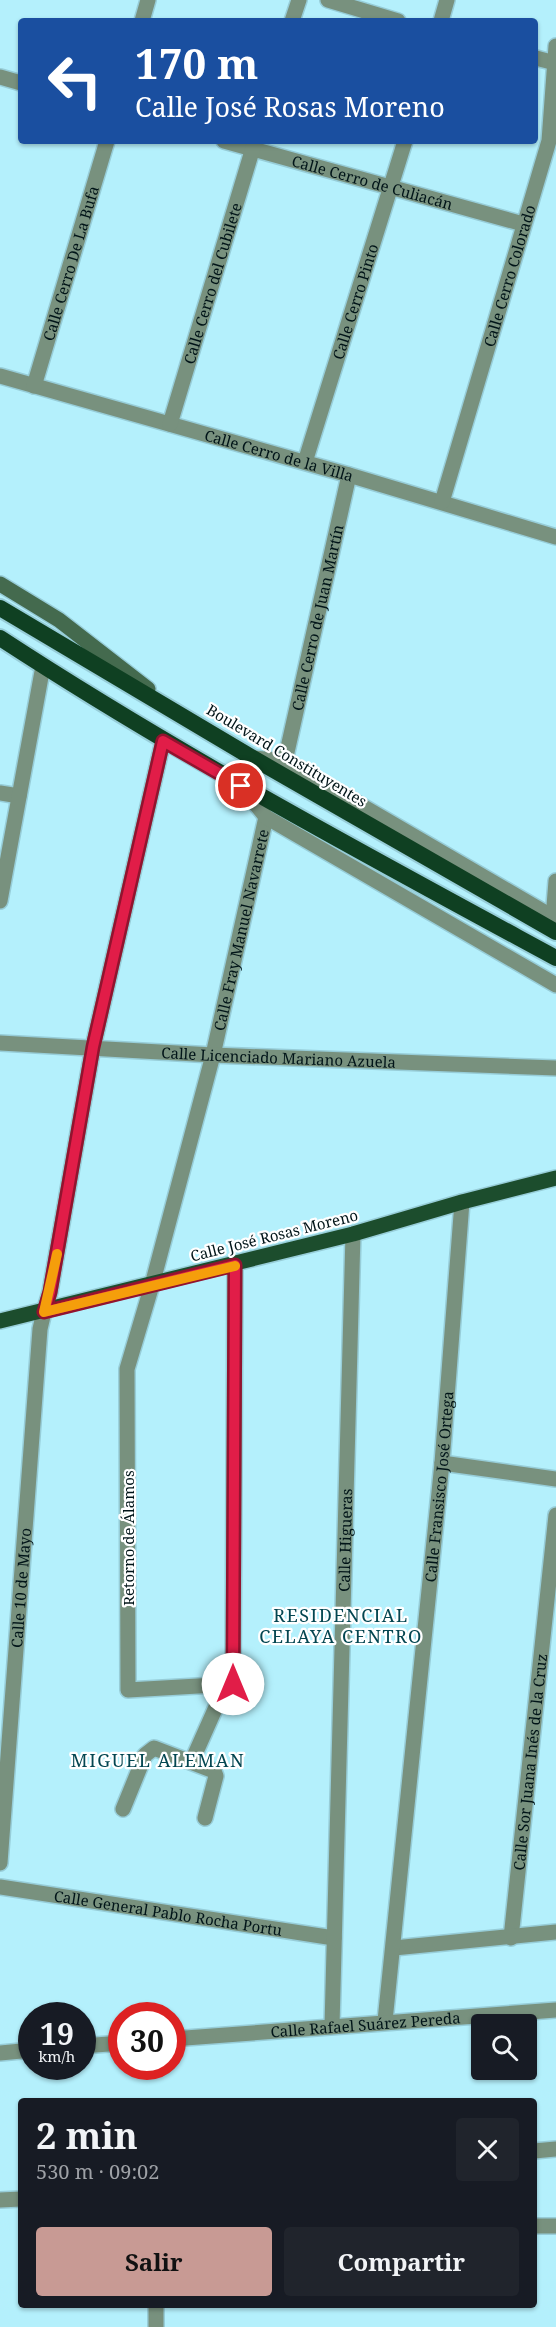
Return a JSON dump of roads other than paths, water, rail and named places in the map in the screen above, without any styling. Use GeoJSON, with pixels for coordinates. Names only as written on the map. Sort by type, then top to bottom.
{"type":"FeatureCollection","features":[{"type":"Feature","properties":{"kind":"highway","name":"Boulevard Constituyentes"},"geometry":{"type":"LineString","coordinates":[[0,608],[172,708],[251,757],[555,923]]}},
{"type":"Feature","properties":{"kind":"highway"},"geometry":{"type":"LineString","coordinates":[[0,638],[163,741],[241,786],[556,958]]}},
{"type":"Feature","properties":{"kind":"main road"},"geometry":{"type":"LineString","coordinates":[[0,584],[59,620],[172,708]]}},
{"type":"Feature","properties":{"kind":"main road","name":"Calle José Rosas Moreno"},"geometry":{"type":"LineString","coordinates":[[0,1321],[235,1265],[556,1178]]}},
{"type":"Feature","properties":{"kind":"street"},"geometry":{"type":"LineString","coordinates":[[143,18],[148,0]]}},
{"type":"Feature","properties":{"kind":"street"},"geometry":{"type":"LineString","coordinates":[[293,18],[299,0]]}},
{"type":"Feature","properties":{"kind":"street"},"geometry":{"type":"LineString","coordinates":[[328,0],[388,18]]}},
{"type":"Feature","properties":{"kind":"street"},"geometry":{"type":"LineString","coordinates":[[442,18],[447,0]]}},
{"type":"Feature","properties":{"kind":"street","name":"Calle Cerro Colorado"},"geometry":{"type":"LineString","coordinates":[[442,502],[549,141],[556,46]]}},
{"type":"Feature","properties":{"kind":"street"},"geometry":{"type":"LineString","coordinates":[[538,59],[555,63]]}},
{"type":"Feature","properties":{"kind":"street"},"geometry":{"type":"LineString","coordinates":[[0,77],[18,82]]}},
{"type":"Feature","properties":{"kind":"street","name":"Calle Cerro De La Bufa"},"geometry":{"type":"LineString","coordinates":[[34,386],[106,144]]}},
{"type":"Feature","properties":{"kind":"street","name":"Calle Cerro Pinto"},"geometry":{"type":"LineString","coordinates":[[305,462],[404,144]]}},
{"type":"Feature","properties":{"kind":"street","name":"Calle Cerro de Culiacán"},"geometry":{"type":"LineString","coordinates":[[254,145],[391,188],[523,224]]}},
{"type":"Feature","properties":{"kind":"street","name":"Calle Cerro del Cubilete"},"geometry":{"type":"LineString","coordinates":[[170,424],[254,145]]}},
{"type":"Feature","properties":{"kind":"street","name":"Calle Cerro de la Villa"},"geometry":{"type":"LineString","coordinates":[[0,376],[305,462],[556,537]]}},
{"type":"Feature","properties":{"kind":"street","name":"Calle Cerro de Juan Martín"},"geometry":{"type":"LineString","coordinates":[[285,761],[349,475]]}},
{"type":"Feature","properties":{"kind":"street"},"geometry":{"type":"LineString","coordinates":[[0,901],[43,666]]}},
{"type":"Feature","properties":{"kind":"street","name":"Calle 10 de Mayo"},"geometry":{"type":"LineString","coordinates":[[0,1863],[40,1329],[50,1292],[93,1047],[163,741]]}},
{"type":"Feature","properties":{"kind":"street"},"geometry":{"type":"LineString","coordinates":[[251,757],[285,761],[555,923],[556,881]]}},
{"type":"Feature","properties":{"kind":"street"},"geometry":{"type":"LineString","coordinates":[[241,786],[266,817],[556,985]]}},
{"type":"Feature","properties":{"kind":"street"},"geometry":{"type":"LineString","coordinates":[[0,793],[19,796]]}},
{"type":"Feature","properties":{"kind":"street","name":"Calle Fray Manuel Navarrete"},"geometry":{"type":"LineString","coordinates":[[152,1285],[213,1055],[266,817]]}},
{"type":"Feature","properties":{"kind":"street","name":"Calle Licenciado Mariano Azuela"},"geometry":{"type":"LineString","coordinates":[[0,1043],[213,1055],[556,1068]]}},
{"type":"Feature","properties":{"kind":"street","name":"Calle Fransisco José Ortega"},"geometry":{"type":"LineString","coordinates":[[385,2021],[442,1464],[462,1202]]}},
{"type":"Feature","properties":{"kind":"street","name":"Calle Higueras"},"geometry":{"type":"LineString","coordinates":[[332,2026],[353,1234]]}},
{"type":"Feature","properties":{"kind":"street"},"geometry":{"type":"LineString","coordinates":[[192,1761],[227,1685],[235,1265]]}},
{"type":"Feature","properties":{"kind":"street","name":"Retorno de Álamos"},"geometry":{"type":"LineString","coordinates":[[152,1285],[127,1369],[128,1690],[227,1685]]}},
{"type":"Feature","properties":{"kind":"street"},"geometry":{"type":"LineString","coordinates":[[442,1464],[556,1479]]}},
{"type":"Feature","properties":{"kind":"street","name":"Calle Sor Juana Inés de la Cruz"},"geometry":{"type":"LineString","coordinates":[[511,1938],[556,1515]]}},
{"type":"Feature","properties":{"kind":"street"},"geometry":{"type":"LineString","coordinates":[[123,1809],[145,1755],[154,1748],[209,1767],[216,1776],[205,1818]]}},
{"type":"Feature","properties":{"kind":"street","name":"Calle General Pablo Rocha Portu"},"geometry":{"type":"LineString","coordinates":[[0,1887],[334,1938]]}},
{"type":"Feature","properties":{"kind":"street"},"geometry":{"type":"LineString","coordinates":[[394,1948],[556,1932]]}},
{"type":"Feature","properties":{"kind":"street","name":"Calle Rafael Suárez Pereda"},"geometry":{"type":"LineString","coordinates":[[186,2038],[385,2021],[556,2010]]}},
{"type":"Feature","properties":{"kind":"street"},"geometry":{"type":"LineString","coordinates":[[0,2053],[18,2051]]}},
{"type":"Feature","properties":{"kind":"street"},"geometry":{"type":"LineString","coordinates":[[537,2151],[556,2149]]}},
{"type":"Feature","properties":{"kind":"street"},"geometry":{"type":"LineString","coordinates":[[0,2200],[18,2199]]}},
{"type":"Feature","properties":{"kind":"street"},"geometry":{"type":"LineString","coordinates":[[537,2226],[556,2226]]}},
{"type":"Feature","properties":{"kind":"street"},"geometry":{"type":"LineString","coordinates":[[156,2308],[156,2327]]}},
{"type":"Feature","properties":{"kind":"district","name":"RESIDENCIAL CELAYA CENTRO"},"geometry":{"type":"Point","coordinates":[341,1625]}},
{"type":"Feature","properties":{"kind":"district","name":"MIGUEL ALEMAN"},"geometry":{"type":"Point","coordinates":[158,1760]}}]}
